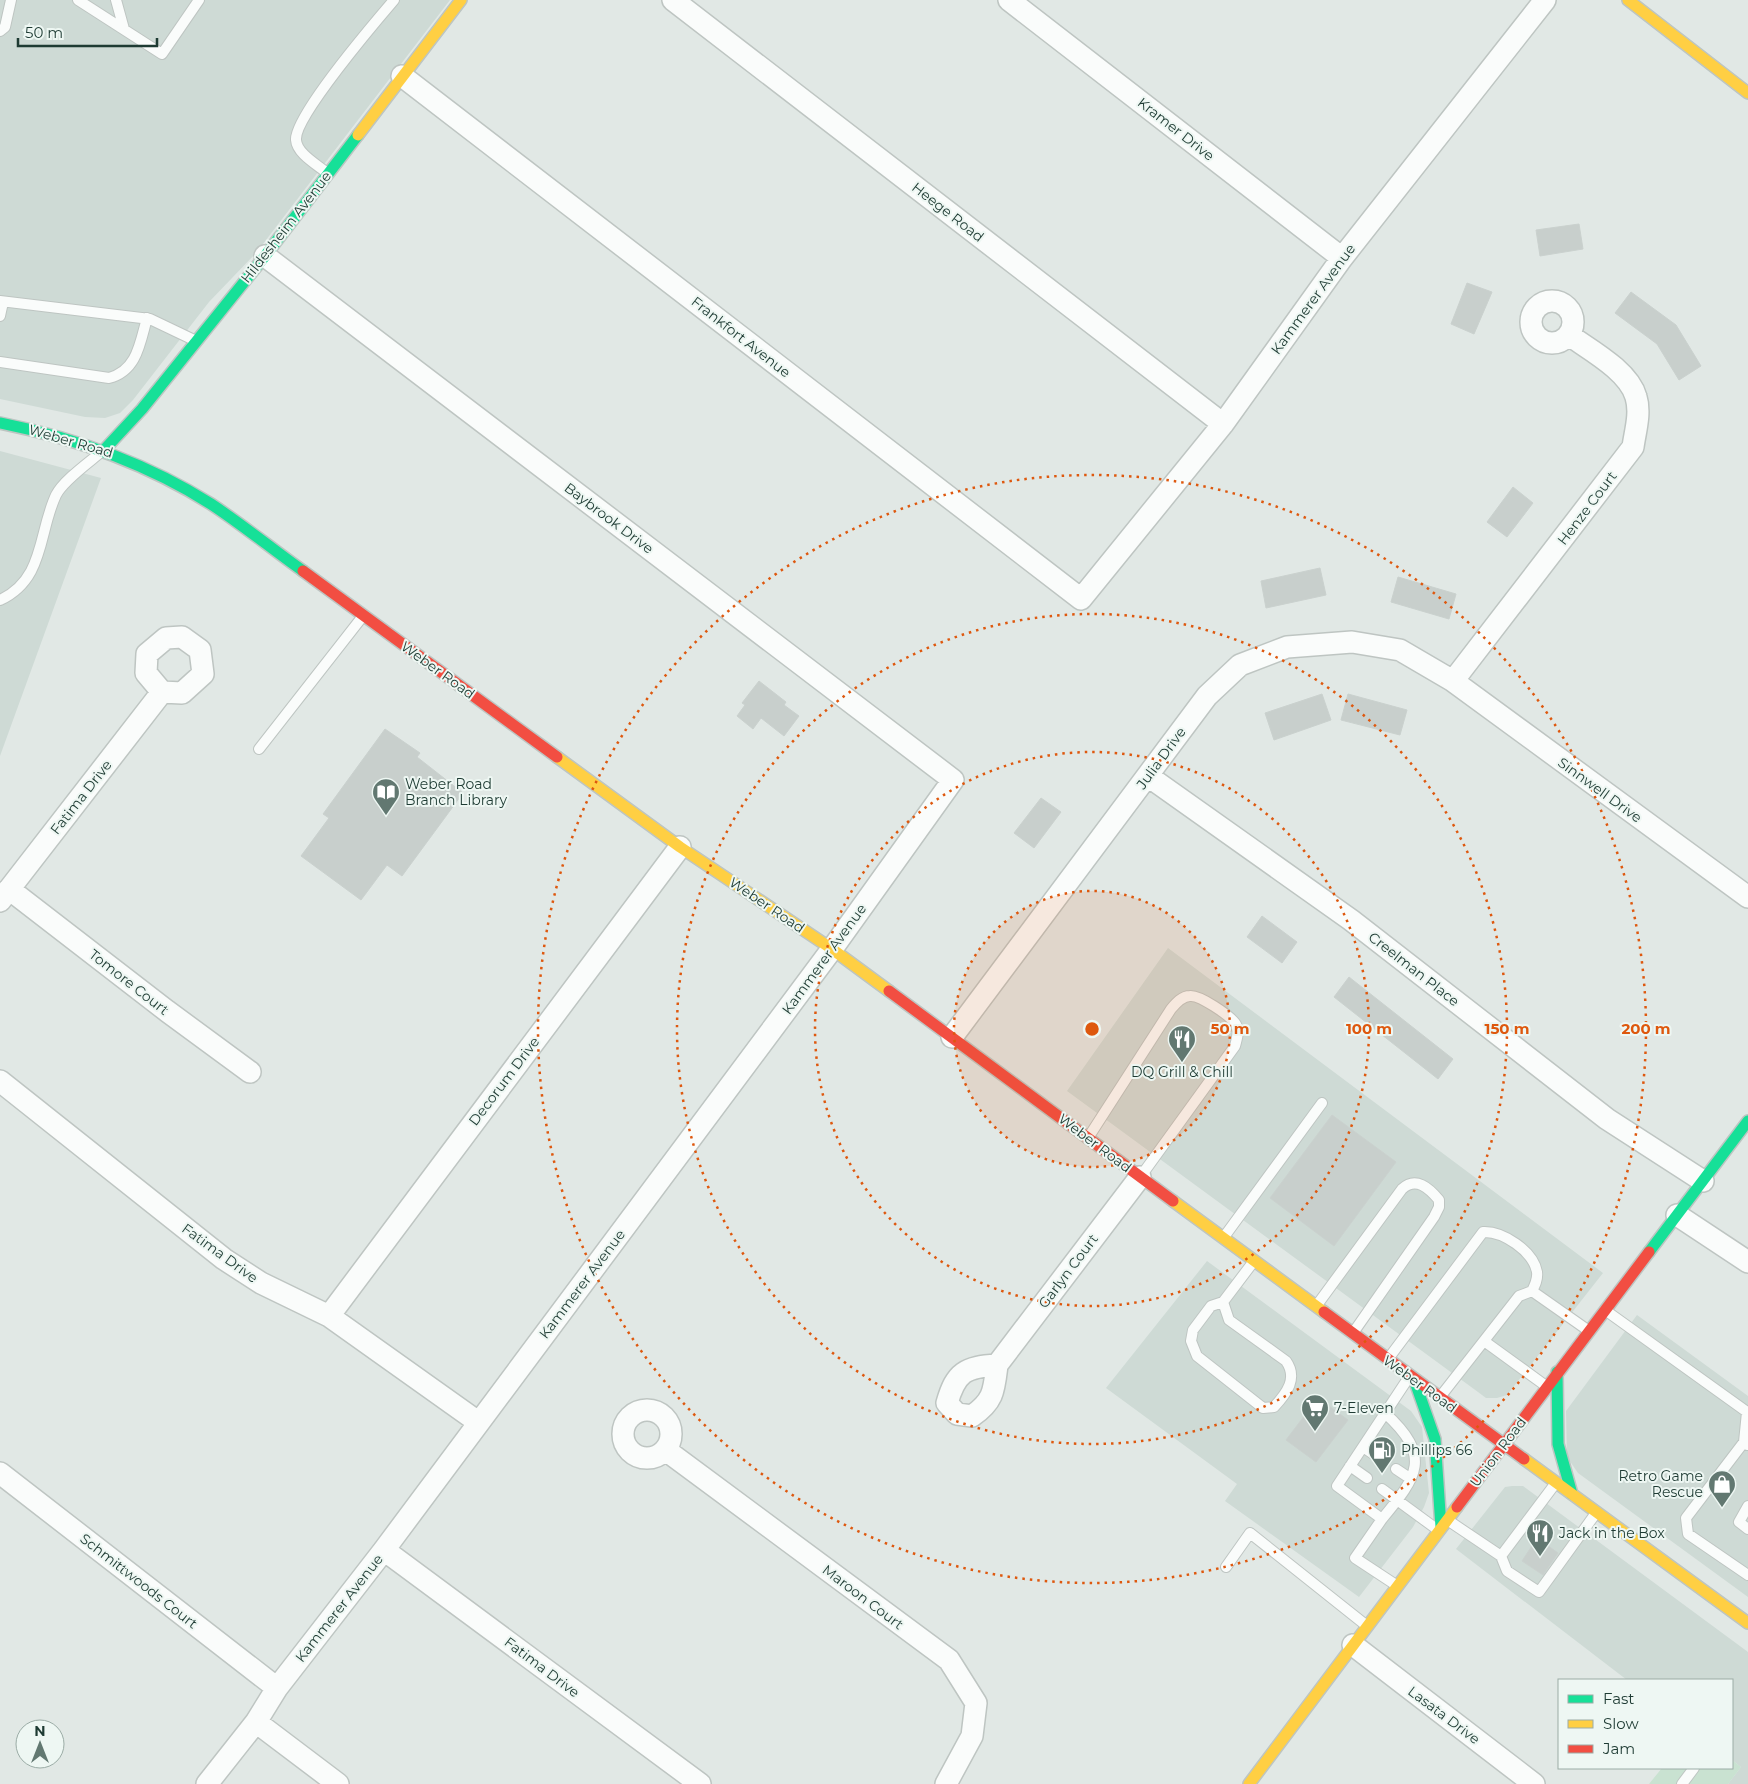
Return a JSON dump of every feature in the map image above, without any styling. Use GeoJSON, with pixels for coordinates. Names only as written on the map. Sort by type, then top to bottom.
{"type":"FeatureCollection","features":[{"type":"Feature","properties":{"kind":"main road","name":"Hildesheim Avenue"},"geometry":{"type":"LineString","coordinates":[[105,448],[142,409],[194,341],[265,256],[461,0]]}},
{"type":"Feature","properties":{"kind":"main road"},"geometry":{"type":"LineString","coordinates":[[1628,0],[1748,93]]}},
{"type":"Feature","properties":{"kind":"main road","name":"Weber Road"},"geometry":{"type":"LineString","coordinates":[[0,423],[50,433],[105,448],[156,472],[212,505],[680,846],[832,949],[1352,1334],[1748,1623]]}},
{"type":"Feature","properties":{"kind":"main road","name":"Union Road"},"geometry":{"type":"LineString","coordinates":[[1249,1784],[1557,1372],[1748,1121]]}},
{"type":"Feature","properties":{"kind":"main road"},"geometry":{"type":"LineString","coordinates":[[1557,1372],[1558,1444],[1572,1494]]}},
{"type":"Feature","properties":{"kind":"main road"},"geometry":{"type":"LineString","coordinates":[[1412,1378],[1435,1440],[1442,1526]]}},
{"type":"Feature","properties":{"kind":"street","name":"Heege Road"},"geometry":{"type":"LineString","coordinates":[[673,0],[1222,424]]}},
{"type":"Feature","properties":{"kind":"street","name":"Kramer Drive"},"geometry":{"type":"LineString","coordinates":[[1009,0],[1342,258]]}},
{"type":"Feature","properties":{"kind":"street","name":"Kammerer Avenue"},"geometry":{"type":"LineString","coordinates":[[1081,598],[1222,424],[1342,258],[1545,0]]}},
{"type":"Feature","properties":{"kind":"street","name":"Frankfort Avenue"},"geometry":{"type":"LineString","coordinates":[[402,76],[1081,598]]}},
{"type":"Feature","properties":{"kind":"street","name":"Baybrook Drive"},"geometry":{"type":"LineString","coordinates":[[265,256],[953,780]]}},
{"type":"Feature","properties":{"kind":"street","name":"Henze Court"},"geometry":{"type":"LineString","coordinates":[[1453,681],[1633,447],[1637,418],[1636,397],[1618,369],[1569,335]]}},
{"type":"Feature","properties":{"kind":"street","name":"Julia Drive"},"geometry":{"type":"LineString","coordinates":[[952,1037],[1207,696],[1240,665],[1287,647],[1352,642],[1400,650],[1453,681]]}},
{"type":"Feature","properties":{"kind":"street","name":"Sinnwell Drive"},"geometry":{"type":"LineString","coordinates":[[1453,681],[1748,897]]}},
{"type":"Feature","properties":{"kind":"street","name":"Fatima Drive"},"geometry":{"type":"LineString","coordinates":[[4,895],[162,692]]}},
{"type":"Feature","properties":{"kind":"street","name":"Creelman Place"},"geometry":{"type":"LineString","coordinates":[[1148,776],[1351,920],[1607,1119],[1703,1181]]}},
{"type":"Feature","properties":{"kind":"street","name":"Kammerer Avenue"},"geometry":{"type":"LineString","coordinates":[[207,1784],[256,1722],[277,1688],[384,1550],[832,949],[953,780]]}},
{"type":"Feature","properties":{"kind":"street","name":"Decorum Drive"},"geometry":{"type":"LineString","coordinates":[[329,1316],[680,846]]}},
{"type":"Feature","properties":{"kind":"street","name":"Tomore Court"},"geometry":{"type":"LineString","coordinates":[[4,895],[250,1072]]}},
{"type":"Feature","properties":{"kind":"street","name":"Fatima Drive"},"geometry":{"type":"LineString","coordinates":[[0,1081],[224,1259],[261,1283],[329,1316],[478,1422]]}},
{"type":"Feature","properties":{"kind":"street","name":"Garlyn Court"},"geometry":{"type":"LineString","coordinates":[[997,1365],[1140,1177]]}},
{"type":"Feature","properties":{"kind":"street"},"geometry":{"type":"LineString","coordinates":[[1678,1215],[1748,1262]]}},
{"type":"Feature","properties":{"kind":"street","name":"Maroon Court"},"geometry":{"type":"LineString","coordinates":[[667,1450],[949,1660],[976,1702],[972,1736],[946,1784]]}},
{"type":"Feature","properties":{"kind":"street","name":"Schmittwoods Court"},"geometry":{"type":"LineString","coordinates":[[0,1473],[277,1688]]}},
{"type":"Feature","properties":{"kind":"street","name":"Fatima Drive"},"geometry":{"type":"LineString","coordinates":[[384,1550],[700,1784]]}},
{"type":"Feature","properties":{"kind":"street","name":"Lasata Drive"},"geometry":{"type":"LineString","coordinates":[[1353,1645],[1534,1784]]}},
{"type":"Feature","properties":{"kind":"street"},"geometry":{"type":"LineString","coordinates":[[256,1722],[338,1784]]}},
{"type":"Feature","properties":{"kind":"lane"},"geometry":{"type":"LineString","coordinates":[[0,31],[5,27],[11,0]]}},
{"type":"Feature","properties":{"kind":"lane"},"geometry":{"type":"LineString","coordinates":[[78,0],[162,54],[199,0]]}},
{"type":"Feature","properties":{"kind":"lane"},"geometry":{"type":"LineString","coordinates":[[116,0],[124,29]]}},
{"type":"Feature","properties":{"kind":"lane"},"geometry":{"type":"LineString","coordinates":[[328,174],[299,150],[296,142],[297,133],[305,115],[326,86],[394,0]]}},
{"type":"Feature","properties":{"kind":"lane"},"geometry":{"type":"LineString","coordinates":[[0,316],[2,302],[147,318],[194,341]]}},
{"type":"Feature","properties":{"kind":"lane"},"geometry":{"type":"LineString","coordinates":[[0,362],[109,378],[121,375],[135,358],[147,318]]}},
{"type":"Feature","properties":{"kind":"lane"},"geometry":{"type":"LineString","coordinates":[[0,600],[10,595],[35,568],[56,494],[105,448]]}},
{"type":"Feature","properties":{"kind":"lane"},"geometry":{"type":"LineString","coordinates":[[259,749],[364,615]]}},
{"type":"Feature","properties":{"kind":"lane"},"geometry":{"type":"LineString","coordinates":[[1088,1138],[1176,1004],[1190,996],[1202,998],[1235,1023],[1238,1032],[1235,1046],[1140,1177]]}},
{"type":"Feature","properties":{"kind":"lane"},"geometry":{"type":"LineString","coordinates":[[1223,1238],[1322,1103]]}},
{"type":"Feature","properties":{"kind":"lane"},"geometry":{"type":"LineString","coordinates":[[1316,1306],[1402,1189],[1409,1183],[1414,1182],[1434,1193],[1440,1200],[1434,1217],[1352,1334]]}},
{"type":"Feature","properties":{"kind":"lane"},"geometry":{"type":"LineString","coordinates":[[1388,1360],[1483,1232],[1498,1234],[1530,1255],[1537,1271],[1537,1280],[1532,1291],[1519,1296],[1440,1398]]}},
{"type":"Feature","properties":{"kind":"lane"},"geometry":{"type":"LineString","coordinates":[[1223,1302],[1229,1320],[1286,1361],[1291,1368],[1293,1376],[1290,1384],[1274,1406],[1263,1408],[1197,1356],[1193,1349],[1193,1330],[1211,1306],[1223,1302],[1254,1261]]}},
{"type":"Feature","properties":{"kind":"lane"},"geometry":{"type":"LineString","coordinates":[[1532,1291],[1589,1331]]}},
{"type":"Feature","properties":{"kind":"lane"},"geometry":{"type":"LineString","coordinates":[[1605,1310],[1747,1412],[1746,1444],[1686,1518],[1688,1534],[1748,1576]]}},
{"type":"Feature","properties":{"kind":"lane"},"geometry":{"type":"LineString","coordinates":[[1484,1341],[1547,1386]]}},
{"type":"Feature","properties":{"kind":"lane"},"geometry":{"type":"LineString","coordinates":[[1382,1519],[1337,1486],[1385,1413],[1412,1378]]}},
{"type":"Feature","properties":{"kind":"lane"},"geometry":{"type":"LineString","coordinates":[[1385,1413],[1402,1429],[1410,1442],[1415,1457],[1411,1479],[1356,1558],[1397,1586]]}},
{"type":"Feature","properties":{"kind":"lane"},"geometry":{"type":"LineString","coordinates":[[1363,1447],[1381,1458]]}},
{"type":"Feature","properties":{"kind":"lane"},"geometry":{"type":"LineString","coordinates":[[1350,1466],[1367,1478]]}},
{"type":"Feature","properties":{"kind":"lane"},"geometry":{"type":"LineString","coordinates":[[1396,1469],[1411,1479]]}},
{"type":"Feature","properties":{"kind":"lane"},"geometry":{"type":"LineString","coordinates":[[1501,1556],[1556,1483]]}},
{"type":"Feature","properties":{"kind":"lane"},"geometry":{"type":"LineString","coordinates":[[1382,1489],[1442,1526],[1501,1556],[1507,1571],[1539,1592],[1596,1513]]}},
{"type":"Feature","properties":{"kind":"lane"},"geometry":{"type":"LineString","coordinates":[[1748,1506],[1738,1522],[1748,1530]]}},
{"type":"Feature","properties":{"kind":"lane"},"geometry":{"type":"LineString","coordinates":[[1226,1567],[1250,1533],[1367,1627]]}},
{"type":"Feature","properties":{"kind":"lane"},"geometry":{"type":"LineString","coordinates":[[1682,1784],[1693,1769]]}},
{"type":"Feature","properties":{"kind":"shaded area"},"geometry":{"type":"Polygon","coordinates":[[[0,0],[450,0],[256,253],[209,302],[133,400],[120,413],[105,418],[85,417],[0,399],[0,0]]]}},
{"type":"Feature","properties":{"kind":"shaded area"},"geometry":{"type":"Polygon","coordinates":[[[0,451],[101,478],[0,756],[0,451]]]}},
{"type":"Feature","properties":{"kind":"shaded area"},"geometry":{"type":"Polygon","coordinates":[[[1168,948],[1603,1273],[1507,1395],[1497,1398],[1486,1398],[1067,1091],[1168,948]]]}},
{"type":"Feature","properties":{"kind":"shaded area"},"geometry":{"type":"Polygon","coordinates":[[[1207,1261],[1411,1411],[1422,1427],[1429,1493],[1424,1507],[1413,1527],[1359,1597],[1225,1501],[1237,1484],[1106,1388],[1207,1261]]]}},
{"type":"Feature","properties":{"kind":"shaded area"},"geometry":{"type":"Polygon","coordinates":[[[1637,1315],[1748,1396],[1748,1597],[1578,1473],[1567,1457],[1566,1411],[1637,1315]]]}},
{"type":"Feature","properties":{"kind":"shaded area"},"geometry":{"type":"Polygon","coordinates":[[[1523,1486],[1748,1652],[1748,1784],[1728,1784],[1741,1767],[1733,1761],[1733,1679],[1626,1679],[1456,1549],[1505,1487],[1523,1486]]]}},
{"type":"Feature","properties":{"kind":"green space"},"geometry":{"type":"Polygon","coordinates":[[[1733,1761],[1741,1767],[1728,1784],[1649,1784],[1661,1769],[1733,1769],[1733,1761]]]}},
{"type":"Feature","properties":{"kind":"building"},"geometry":{"type":"Polygon","coordinates":[[[1579,224],[1583,249],[1540,256],[1536,230],[1579,224]]]}},
{"type":"Feature","properties":{"kind":"building"},"geometry":{"type":"Polygon","coordinates":[[[1467,283],[1492,292],[1474,334],[1451,324],[1467,283]]]}},
{"type":"Feature","properties":{"kind":"building"},"geometry":{"type":"Polygon","coordinates":[[[1631,292],[1676,325],[1701,366],[1679,380],[1657,344],[1615,313],[1631,292]]]}},
{"type":"Feature","properties":{"kind":"building"},"geometry":{"type":"Polygon","coordinates":[[[1513,487],[1533,503],[1507,537],[1487,522],[1513,487]]]}},
{"type":"Feature","properties":{"kind":"building"},"geometry":{"type":"Polygon","coordinates":[[[1320,568],[1326,595],[1266,608],[1261,581],[1320,568]]]}},
{"type":"Feature","properties":{"kind":"building"},"geometry":{"type":"Polygon","coordinates":[[[1398,577],[1456,594],[1449,619],[1391,602],[1398,577]]]}},
{"type":"Feature","properties":{"kind":"building"},"geometry":{"type":"Polygon","coordinates":[[[759,681],[786,702],[784,705],[799,716],[784,736],[761,718],[753,729],[737,716],[745,705],[742,703],[759,681]]]}},
{"type":"Feature","properties":{"kind":"building"},"geometry":{"type":"Polygon","coordinates":[[[1322,694],[1331,720],[1274,740],[1265,713],[1322,694]]]}},
{"type":"Feature","properties":{"kind":"building"},"geometry":{"type":"Polygon","coordinates":[[[1348,694],[1407,710],[1400,735],[1341,720],[1348,694]]]}},
{"type":"Feature","properties":{"kind":"building","name":"Weber Road Branch Library"},"geometry":{"type":"Polygon","coordinates":[[[385,729],[420,753],[417,757],[463,793],[402,876],[387,865],[361,900],[301,856],[329,818],[323,814],[385,729]]]}},
{"type":"Feature","properties":{"kind":"building"},"geometry":{"type":"Polygon","coordinates":[[[1041,798],[1061,812],[1034,848],[1014,833],[1041,798]]]}},
{"type":"Feature","properties":{"kind":"building"},"geometry":{"type":"Polygon","coordinates":[[[1262,916],[1297,942],[1282,963],[1247,937],[1262,916]]]}},
{"type":"Feature","properties":{"kind":"building"},"geometry":{"type":"Polygon","coordinates":[[[1349,977],[1453,1059],[1438,1079],[1334,997],[1349,977]]]}},
{"type":"Feature","properties":{"kind":"building"},"geometry":{"type":"Polygon","coordinates":[[[1332,1115],[1396,1162],[1334,1246],[1270,1198],[1332,1115]]]}},
{"type":"Feature","properties":{"kind":"building","name":"7-Eleven"},"geometry":{"type":"Polygon","coordinates":[[[1318,1398],[1348,1420],[1316,1462],[1286,1440],[1318,1398]]]}},
{"type":"Feature","properties":{"kind":"building","name":"Jack in the Box"},"geometry":{"type":"Polygon","coordinates":[[[1537,1538],[1558,1553],[1543,1575],[1522,1561],[1537,1538]]]}},
{"type":"Feature","properties":{"kind":"traffic: fast"},"geometry":{"type":"LineString","coordinates":[[105,449],[142,409],[265,256],[358,135]]}},
{"type":"Feature","properties":{"kind":"traffic: fast"},"geometry":{"type":"LineString","coordinates":[[0,423],[83,444],[161,476],[186,489],[235,520],[303,571]]}},
{"type":"Feature","properties":{"kind":"traffic: fast"},"geometry":{"type":"LineString","coordinates":[[1649,1252],[1748,1121]]}},
{"type":"Feature","properties":{"kind":"traffic: fast"},"geometry":{"type":"LineString","coordinates":[[1557,1372],[1558,1444],[1572,1494]]}},
{"type":"Feature","properties":{"kind":"traffic: fast"},"geometry":{"type":"LineString","coordinates":[[1414,1379],[1435,1439],[1441,1527]]}},
{"type":"Feature","properties":{"kind":"traffic: slow"},"geometry":{"type":"LineString","coordinates":[[358,135],[461,0]]}},
{"type":"Feature","properties":{"kind":"traffic: slow"},"geometry":{"type":"LineString","coordinates":[[1628,0],[1748,93]]}},
{"type":"Feature","properties":{"kind":"traffic: slow"},"geometry":{"type":"LineString","coordinates":[[557,757],[680,847],[832,949],[889,991]]}},
{"type":"Feature","properties":{"kind":"traffic: slow"},"geometry":{"type":"LineString","coordinates":[[1173,1201],[1324,1312]]}},
{"type":"Feature","properties":{"kind":"traffic: slow"},"geometry":{"type":"LineString","coordinates":[[1524,1459],[1748,1623]]}},
{"type":"Feature","properties":{"kind":"traffic: slow"},"geometry":{"type":"LineString","coordinates":[[1249,1784],[1457,1507]]}},
{"type":"Feature","properties":{"kind":"traffic: jam"},"geometry":{"type":"LineString","coordinates":[[303,571],[557,757]]}},
{"type":"Feature","properties":{"kind":"traffic: jam"},"geometry":{"type":"LineString","coordinates":[[889,991],[1173,1201]]}},
{"type":"Feature","properties":{"kind":"traffic: jam"},"geometry":{"type":"LineString","coordinates":[[1457,1507],[1649,1252]]}},
{"type":"Feature","properties":{"kind":"traffic: jam"},"geometry":{"type":"LineString","coordinates":[[1324,1312],[1524,1459]]}},
{"type":"Feature","properties":{"kind":"place","name":"Weber Road Branch Library"},"geometry":{"type":"Point","coordinates":[386,816]}},
{"type":"Feature","properties":{"kind":"place","name":"DQ Grill & Chill"},"geometry":{"type":"Point","coordinates":[1182,1063]}},
{"type":"Feature","properties":{"kind":"place","name":"7-Eleven"},"geometry":{"type":"Point","coordinates":[1315,1432]}},
{"type":"Feature","properties":{"kind":"place","name":"Phillips 66"},"geometry":{"type":"Point","coordinates":[1382,1474]}},
{"type":"Feature","properties":{"kind":"place","name":"Retro Game Rescue"},"geometry":{"type":"Point","coordinates":[1722,1508]}},
{"type":"Feature","properties":{"kind":"place","name":"Jack in the Box"},"geometry":{"type":"Point","coordinates":[1540,1557]}}]}
